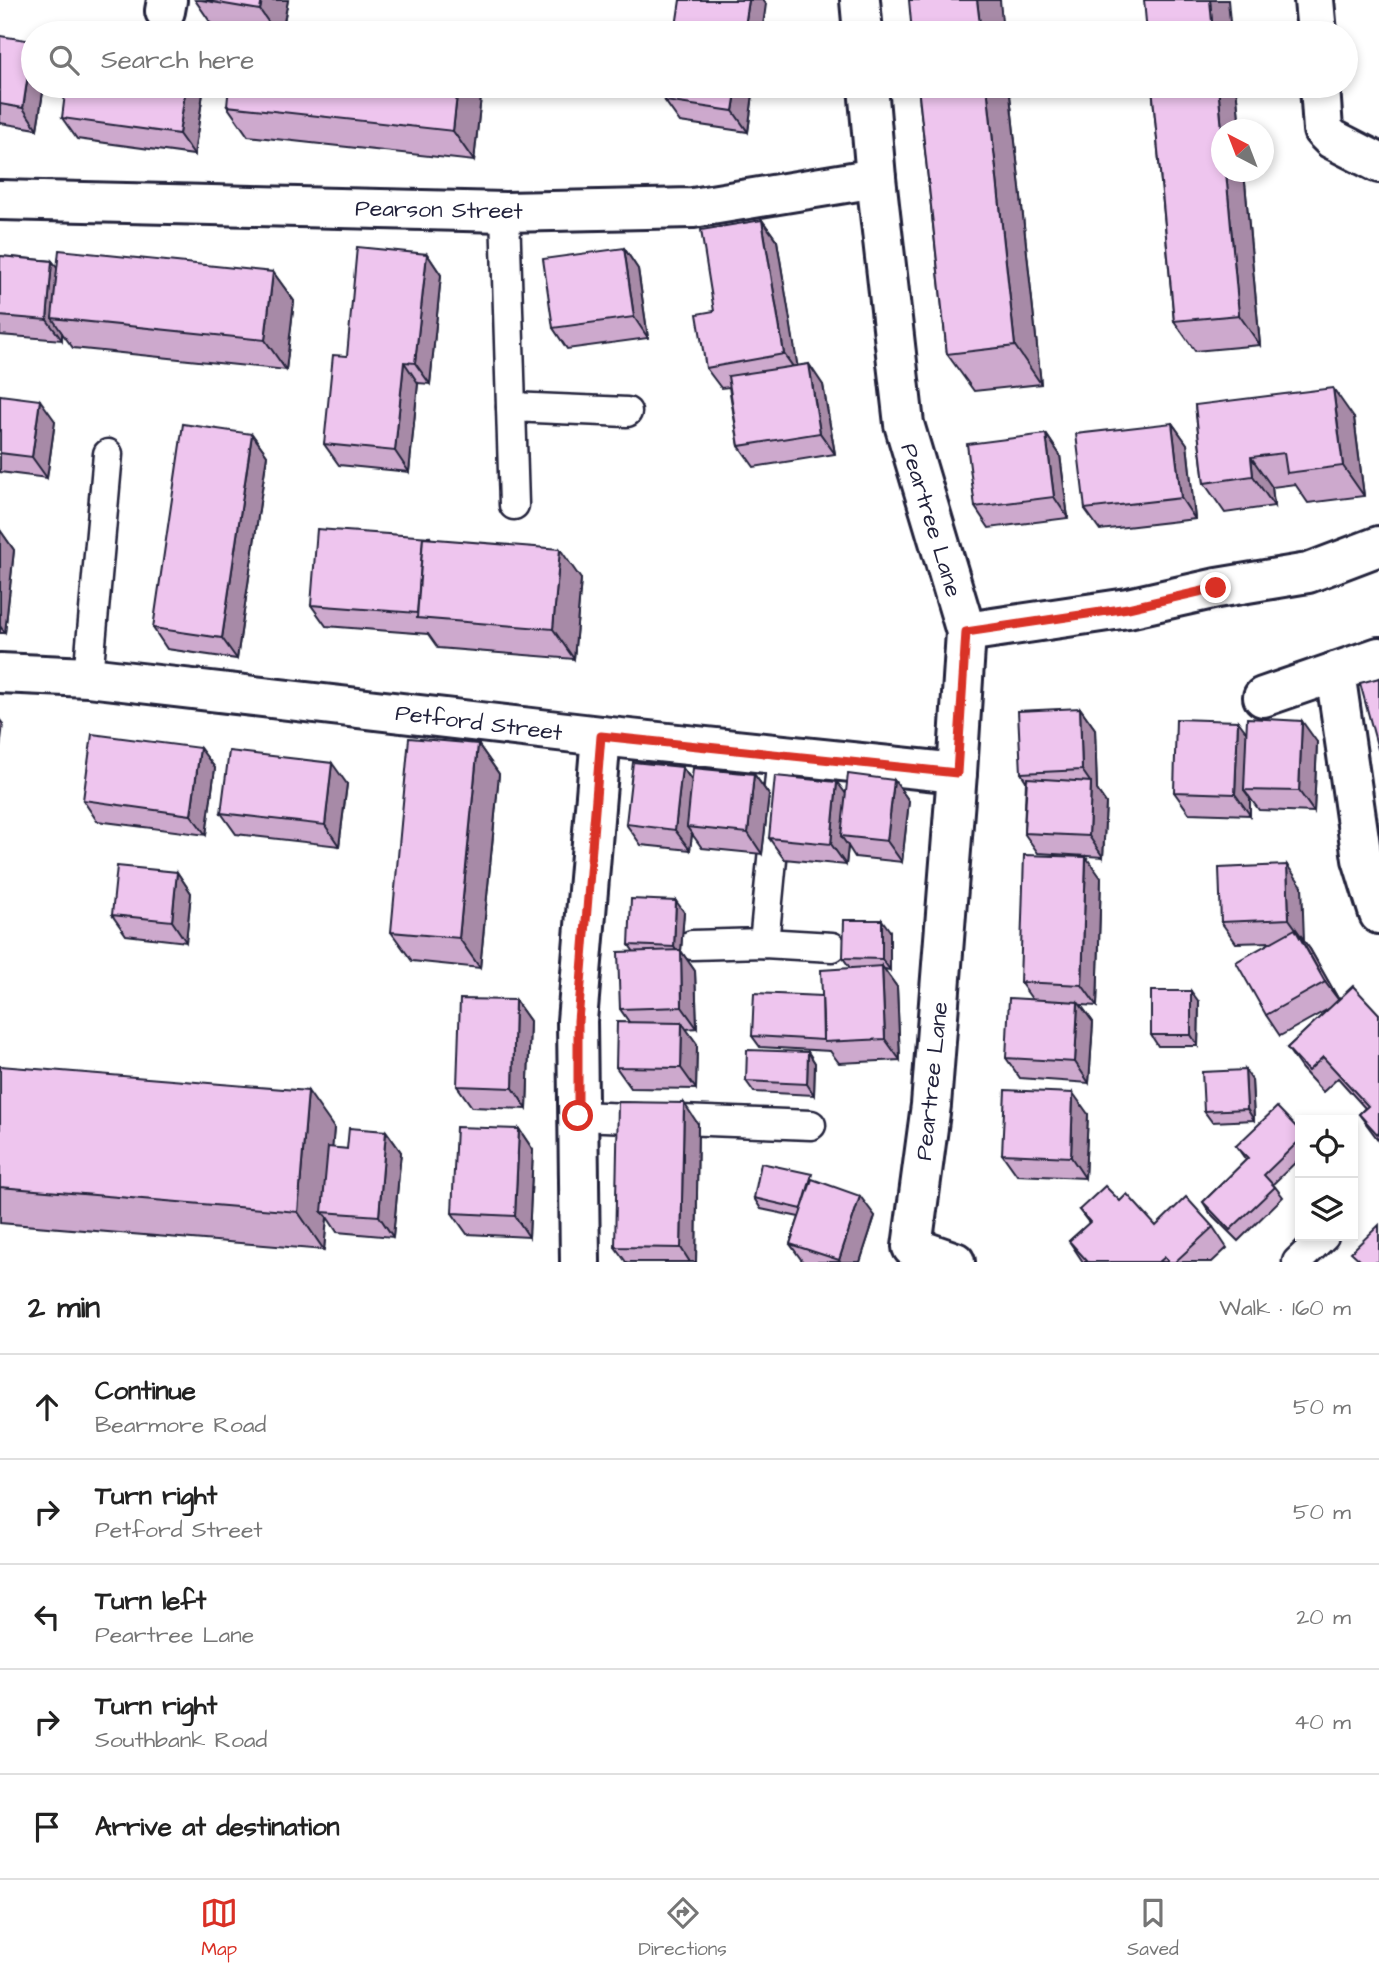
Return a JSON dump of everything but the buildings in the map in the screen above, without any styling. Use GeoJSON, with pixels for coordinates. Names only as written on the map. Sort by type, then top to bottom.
{"type":"FeatureCollection","features":[{"type":"Feature","properties":{"kind":"street"},"geometry":{"type":"LineString","coordinates":[[860,0],[862,21]]}},
{"type":"Feature","properties":{"kind":"street"},"geometry":{"type":"LineString","coordinates":[[1314,0],[1316,21]]}},
{"type":"Feature","properties":{"kind":"street","name":"Peartree Lane"},"geometry":{"type":"LineString","coordinates":[[869,98],[904,424],[966,632],[931,1105],[912,1247],[955,1262]]}},
{"type":"Feature","properties":{"kind":"street"},"geometry":{"type":"LineString","coordinates":[[1321,98],[1323,130],[1332,139],[1379,163]]}},
{"type":"Feature","properties":{"kind":"street","name":"Pearson Street"},"geometry":{"type":"LineString","coordinates":[[0,200],[505,212],[693,208],[876,178]]}},
{"type":"Feature","properties":{"kind":"street"},"geometry":{"type":"LineString","coordinates":[[966,632],[1128,608],[1216,588],[1308,573],[1379,546]]}},
{"type":"Feature","properties":{"kind":"street"},"geometry":{"type":"LineString","coordinates":[[1263,697],[1379,657]]}},
{"type":"Feature","properties":{"kind":"street","name":"Petford Street"},"geometry":{"type":"LineString","coordinates":[[0,673],[88,677],[601,736],[957,773]]}},
{"type":"Feature","properties":{"kind":"street"},"geometry":{"type":"LineString","coordinates":[[1335,673],[1362,859],[1379,914]]}},
{"type":"Feature","properties":{"kind":"street"},"geometry":{"type":"LineString","coordinates":[[580,1262],[578,1021],[601,736]]}},
{"type":"Feature","properties":{"kind":"lane"},"geometry":{"type":"LineString","coordinates":[[505,212],[514,505]]}},
{"type":"Feature","properties":{"kind":"lane"},"geometry":{"type":"LineString","coordinates":[[511,407],[627,412]]}},
{"type":"Feature","properties":{"kind":"lane"},"geometry":{"type":"LineString","coordinates":[[88,677],[108,454]]}},
{"type":"Feature","properties":{"kind":"lane"},"geometry":{"type":"LineString","coordinates":[[764,943],[782,755]]}},
{"type":"Feature","properties":{"kind":"lane"},"geometry":{"type":"LineString","coordinates":[[692,945],[764,943],[832,947]]}},
{"type":"Feature","properties":{"kind":"lane"},"geometry":{"type":"LineString","coordinates":[[578,1116],[811,1125]]}},
{"type":"Feature","properties":{"kind":"lane"},"geometry":{"type":"LineString","coordinates":[[1297,1262],[1319,1241]]}},
{"type":"Feature","properties":{"kind":"route"},"geometry":{"type":"LineString","coordinates":[[578,1116],[578,1021],[601,736],[957,773],[966,632],[1128,608],[1216,588]]}}]}
